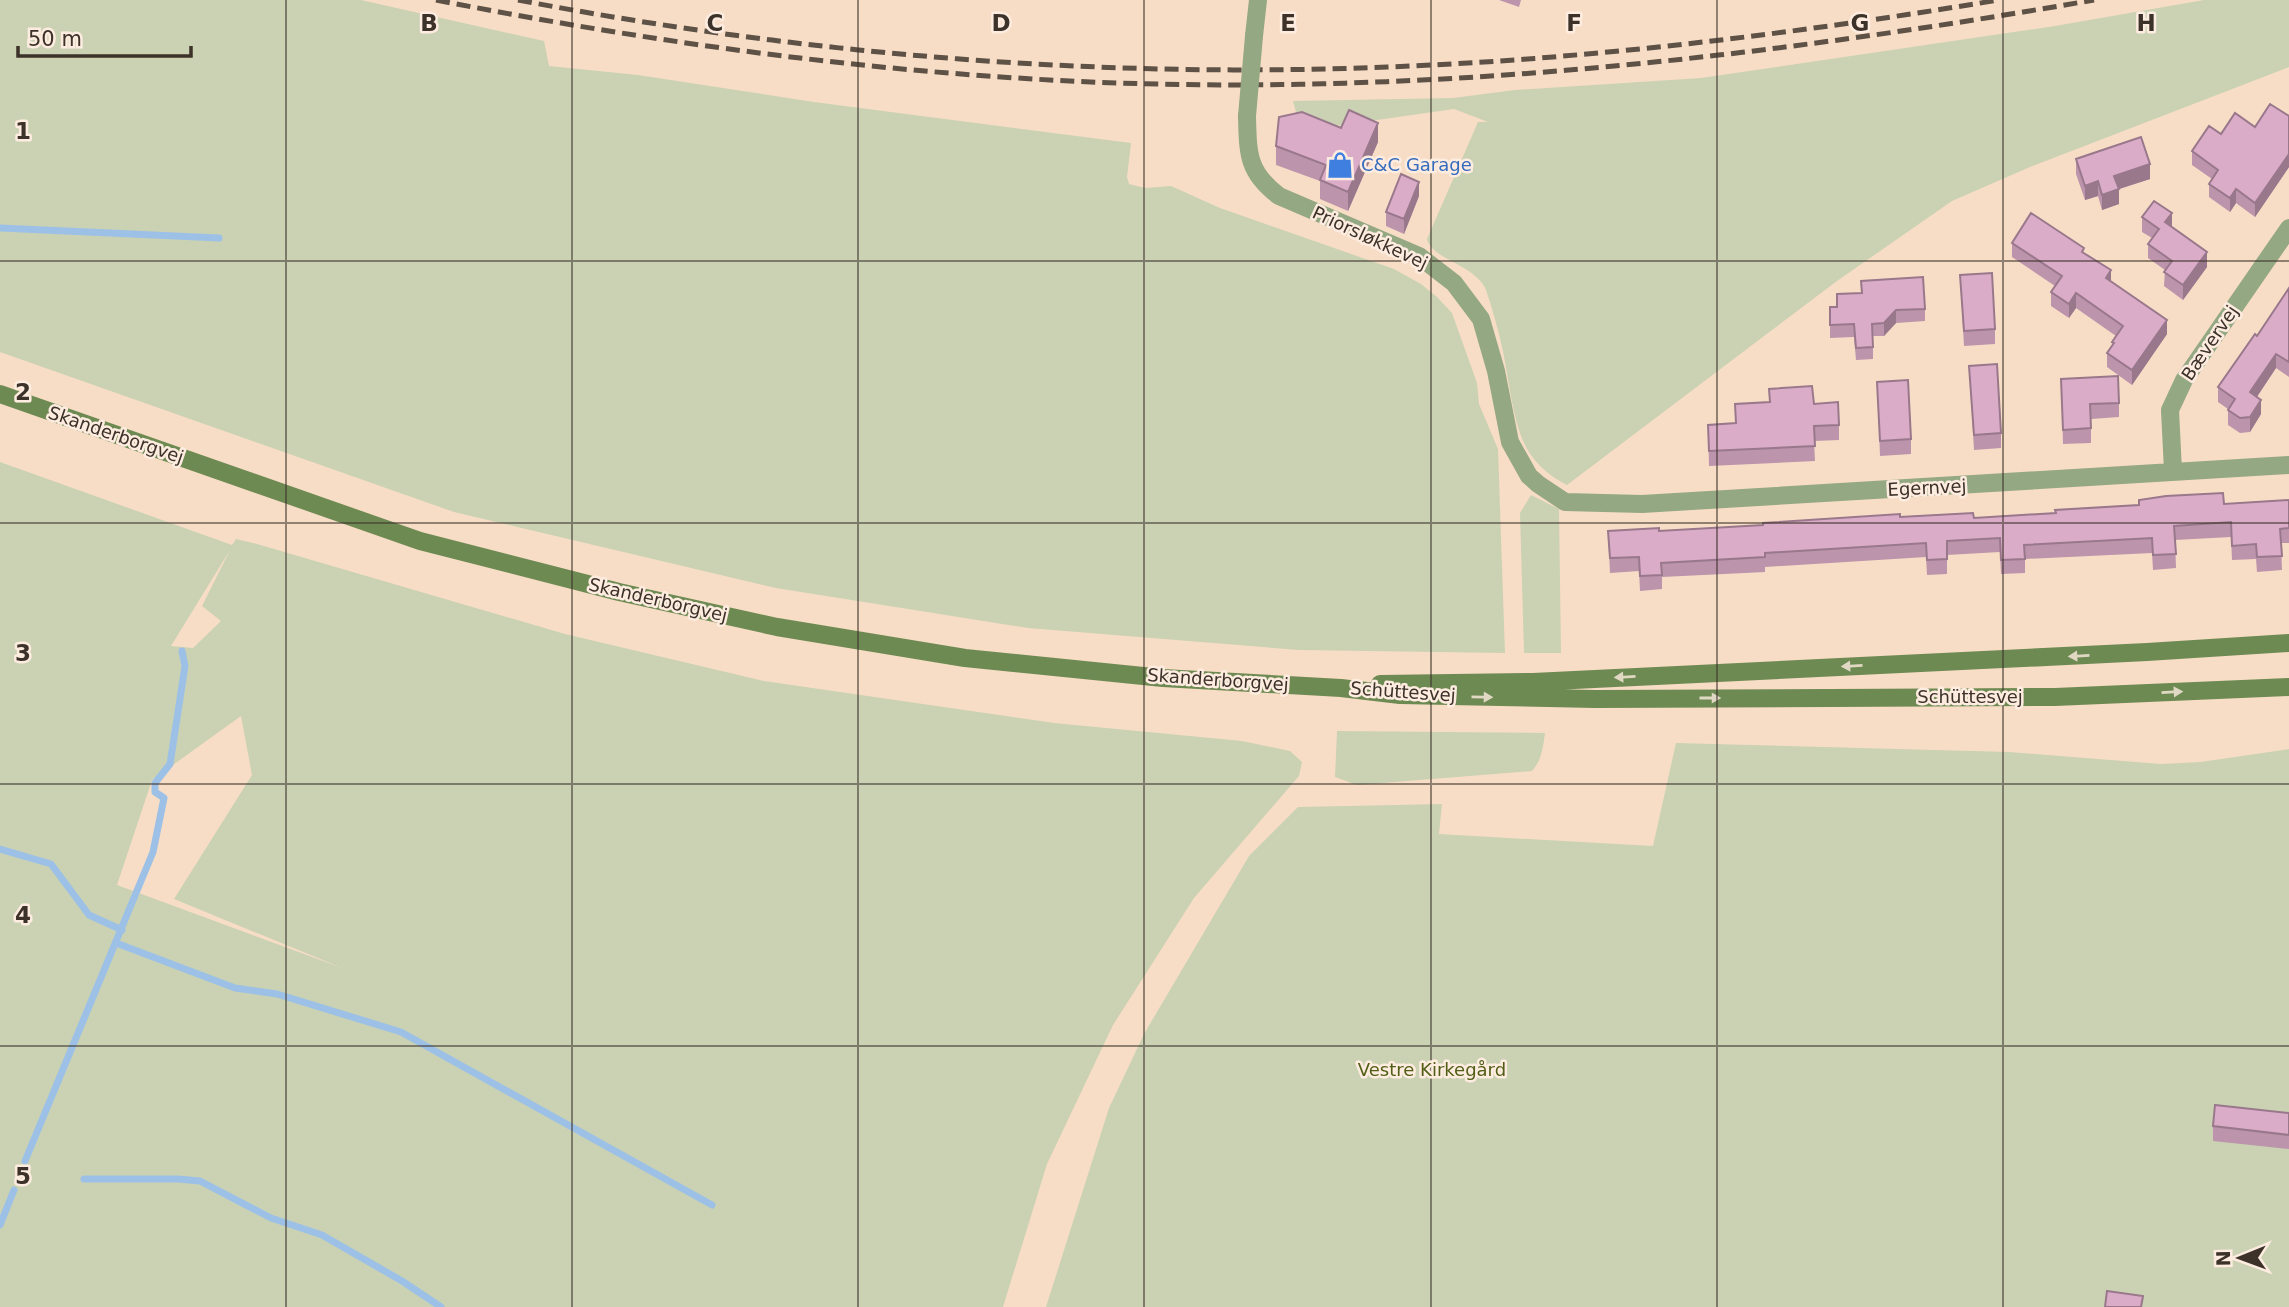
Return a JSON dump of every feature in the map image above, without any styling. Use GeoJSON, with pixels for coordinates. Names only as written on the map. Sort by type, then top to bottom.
{"type":"FeatureCollection","features":[{"type":"Feature","properties":{"kind":"main road","name":"Skanderborgvej"},"geometry":{"type":"LineString","coordinates":[[0,394],[420,541],[620,592],[777,627],[965,658],[1163,678],[1341,688]]}},
{"type":"Feature","properties":{"kind":"main road","name":"Schüttesvej"},"geometry":{"type":"LineString","coordinates":[[1341,688],[1394,683],[1533,682],[2147,653],[2289,643]]}},
{"type":"Feature","properties":{"kind":"main road","name":"Schüttesvej"},"geometry":{"type":"LineString","coordinates":[[1341,688],[1400,695],[1595,699],[2055,697],[2289,687]]}},
{"type":"Feature","properties":{"kind":"street","name":"Priorsløkkevej"},"geometry":{"type":"LineString","coordinates":[[1258,0],[1247,116],[1248,150],[1252,167],[1262,183],[1279,196],[1419,257],[1454,283],[1481,319],[1496,371],[1510,442],[1521,464],[1538,484],[1565,502]]}},
{"type":"Feature","properties":{"kind":"street","name":"Bævervej"},"geometry":{"type":"LineString","coordinates":[[2173,471],[2170,410],[2184,380],[2289,228]]}},
{"type":"Feature","properties":{"kind":"street","name":"Egernvej"},"geometry":{"type":"LineString","coordinates":[[1565,502],[1642,504],[2289,465]]}},
{"type":"Feature","properties":{"kind":"green space"},"geometry":{"type":"Polygon","coordinates":[[[0,0],[361,0],[544,41],[549,66],[638,75],[814,102],[1131,143],[1127,177],[1129,184],[1145,188],[1171,186],[1220,208],[1394,269],[1421,284],[1452,313],[1477,383],[1479,404],[1498,449],[1505,653],[1299,650],[1028,628],[776,588],[454,512],[0,352],[0,0]]]}},
{"type":"Feature","properties":{"kind":"green space"},"geometry":{"type":"Polygon","coordinates":[[[2204,0],[2289,0],[2289,67],[2030,167],[1952,201],[1837,281],[1567,485],[1543,469],[1525,445],[1516,418],[1495,318],[1481,281],[1436,252],[1427,239],[1478,122],[1488,122],[1454,109],[1328,127],[1298,120],[1293,101],[1453,98],[1515,90],[1701,78],[2055,26],[2204,0]]]}},
{"type":"Feature","properties":{"kind":"green space"},"geometry":{"type":"Polygon","coordinates":[[[0,462],[232,545],[236,539],[257,544],[565,634],[764,681],[1054,723],[1242,741],[1290,751],[1302,762],[1299,776],[1194,898],[1113,1025],[1047,1164],[1003,1307],[0,1307],[0,462]],[[230,550],[171,646],[193,648],[221,621],[202,606],[230,550]],[[241,716],[152,780],[117,885],[342,968],[174,899],[252,775],[241,716]]]}},
{"type":"Feature","properties":{"kind":"green space"},"geometry":{"type":"Polygon","coordinates":[[[1531,495],[1559,509],[1561,653],[1524,653],[1520,513],[1531,495]]]}},
{"type":"Feature","properties":{"kind":"green space"},"geometry":{"type":"Polygon","coordinates":[[[1337,731],[1545,733],[1540,758],[1532,771],[1357,785],[1335,777],[1337,731]]]}},
{"type":"Feature","properties":{"kind":"green space","name":"Vestre Kirkegård"},"geometry":{"type":"Polygon","coordinates":[[[1676,743],[2009,752],[2161,764],[2201,762],[2289,749],[2289,1307],[1046,1307],[1109,1108],[1144,1034],[1249,856],[1298,807],[1442,804],[1439,834],[1653,846],[1676,743]]]}},
{"type":"Feature","properties":{"kind":"building"},"geometry":{"type":"Polygon","coordinates":[[[2270,104],[2289,116],[2289,154],[2255,203],[2236,189],[2230,198],[2209,184],[2218,170],[2192,151],[2209,126],[2221,134],[2235,113],[2255,127],[2270,104]]]}},
{"type":"Feature","properties":{"kind":"building"},"geometry":{"type":"Polygon","coordinates":[[[1349,110],[1378,123],[1348,192],[1320,180],[1326,165],[1276,146],[1279,117],[1302,112],[1341,128],[1349,110]]]}},
{"type":"Feature","properties":{"kind":"building"},"geometry":{"type":"Polygon","coordinates":[[[2141,137],[2150,164],[2114,176],[2119,189],[2102,195],[2098,181],[2085,186],[2076,159],[2141,137]]]}},
{"type":"Feature","properties":{"kind":"building"},"geometry":{"type":"Polygon","coordinates":[[[1401,174],[1419,182],[1404,219],[1386,212],[1401,174]]]}},
{"type":"Feature","properties":{"kind":"building"},"geometry":{"type":"Polygon","coordinates":[[[2154,201],[2172,213],[2165,222],[2207,252],[2183,285],[2164,272],[2172,261],[2148,244],[2159,229],[2142,217],[2154,201]]]}},
{"type":"Feature","properties":{"kind":"building"},"geometry":{"type":"Polygon","coordinates":[[[2031,213],[2084,248],[2082,252],[2111,270],[2106,278],[2167,320],[2132,370],[2107,353],[2123,326],[2076,293],[2069,304],[2051,292],[2062,276],[2012,243],[2031,213]]]}},
{"type":"Feature","properties":{"kind":"building"},"geometry":{"type":"Polygon","coordinates":[[[1992,273],[1995,329],[1964,331],[1960,275],[1992,273]]]}},
{"type":"Feature","properties":{"kind":"building"},"geometry":{"type":"Polygon","coordinates":[[[1923,277],[1925,309],[1896,310],[1884,323],[1872,324],[1873,347],[1856,348],[1854,324],[1830,325],[1830,307],[1837,307],[1837,294],[1862,293],[1861,281],[1923,277]]]}},
{"type":"Feature","properties":{"kind":"building"},"geometry":{"type":"Polygon","coordinates":[[[2289,288],[2289,362],[2276,354],[2250,392],[2261,400],[2250,417],[2240,418],[2228,410],[2235,399],[2218,387],[2289,288]]]}},
{"type":"Feature","properties":{"kind":"building"},"geometry":{"type":"Polygon","coordinates":[[[1997,364],[2001,433],[1974,435],[1969,366],[1997,364]]]}},
{"type":"Feature","properties":{"kind":"building"},"geometry":{"type":"Polygon","coordinates":[[[2118,376],[2119,403],[2090,404],[2091,428],[2063,430],[2061,379],[2118,376]]]}},
{"type":"Feature","properties":{"kind":"building"},"geometry":{"type":"Polygon","coordinates":[[[1908,380],[1911,439],[1880,441],[1877,382],[1908,380]]]}},
{"type":"Feature","properties":{"kind":"building"},"geometry":{"type":"Polygon","coordinates":[[[1812,386],[1814,404],[1838,402],[1839,425],[1814,426],[1815,446],[1709,451],[1708,425],[1736,423],[1735,404],[1770,402],[1769,389],[1812,386]]]}},
{"type":"Feature","properties":{"kind":"building"},"geometry":{"type":"Polygon","coordinates":[[[2223,493],[2224,504],[2289,500],[2289,528],[2280,529],[2282,556],[2257,557],[2256,544],[2232,546],[2231,522],[2174,526],[2176,554],[2153,555],[2152,538],[2024,545],[2025,559],[2001,560],[2000,538],[1947,541],[1947,559],[1927,560],[1926,543],[1765,553],[1765,557],[1661,563],[1662,575],[1640,576],[1639,557],[1610,558],[1608,531],[1763,525],[1900,514],[1900,517],[1973,513],[1974,518],[2056,513],[2055,510],[2139,505],[2139,500],[2166,496],[2223,493]]]}},
{"type":"Feature","properties":{"kind":"building"},"geometry":{"type":"Polygon","coordinates":[[[2215,1105],[2289,1113],[2289,1135],[2213,1126],[2215,1105]]]}},
{"type":"Feature","properties":{"kind":"building"},"geometry":{"type":"Polygon","coordinates":[[[2107,1291],[2143,1296],[2141,1307],[2105,1307],[2107,1291]]]}},
{"type":"Feature","properties":{"kind":"waterway"},"geometry":{"type":"LineString","coordinates":[[0,228],[219,238]]}},
{"type":"Feature","properties":{"kind":"waterway"},"geometry":{"type":"LineString","coordinates":[[25,1161],[153,852],[164,798],[155,792],[155,783],[170,764],[185,666],[182,651]]}},
{"type":"Feature","properties":{"kind":"waterway"},"geometry":{"type":"LineString","coordinates":[[0,849],[51,864],[89,915],[122,930]]}},
{"type":"Feature","properties":{"kind":"waterway"},"geometry":{"type":"LineString","coordinates":[[116,943],[235,988],[277,994],[401,1032],[712,1205]]}},
{"type":"Feature","properties":{"kind":"waterway"},"geometry":{"type":"LineString","coordinates":[[84,1179],[200,1181],[271,1218],[322,1235],[441,1307]]}},
{"type":"Feature","properties":{"kind":"waterway"},"geometry":{"type":"LineString","coordinates":[[0,1225],[14,1190]]}},
{"type":"Feature","properties":{"kind":"railway"},"geometry":{"type":"LineString","coordinates":[[436,0],[605,30],[860,65],[1032,79],[1241,85],[1363,83],[1608,67],[1852,38],[2094,0]]}},
{"type":"Feature","properties":{"kind":"railway"},"geometry":{"type":"LineString","coordinates":[[518,0],[740,36],[851,49],[1075,66],[1188,69],[1412,66],[1633,50],[1780,33],[1999,0]]}},
{"type":"Feature","properties":{"kind":"place","name":"C&C Garage"},"geometry":{"type":"Point","coordinates":[1340,165]}}]}
